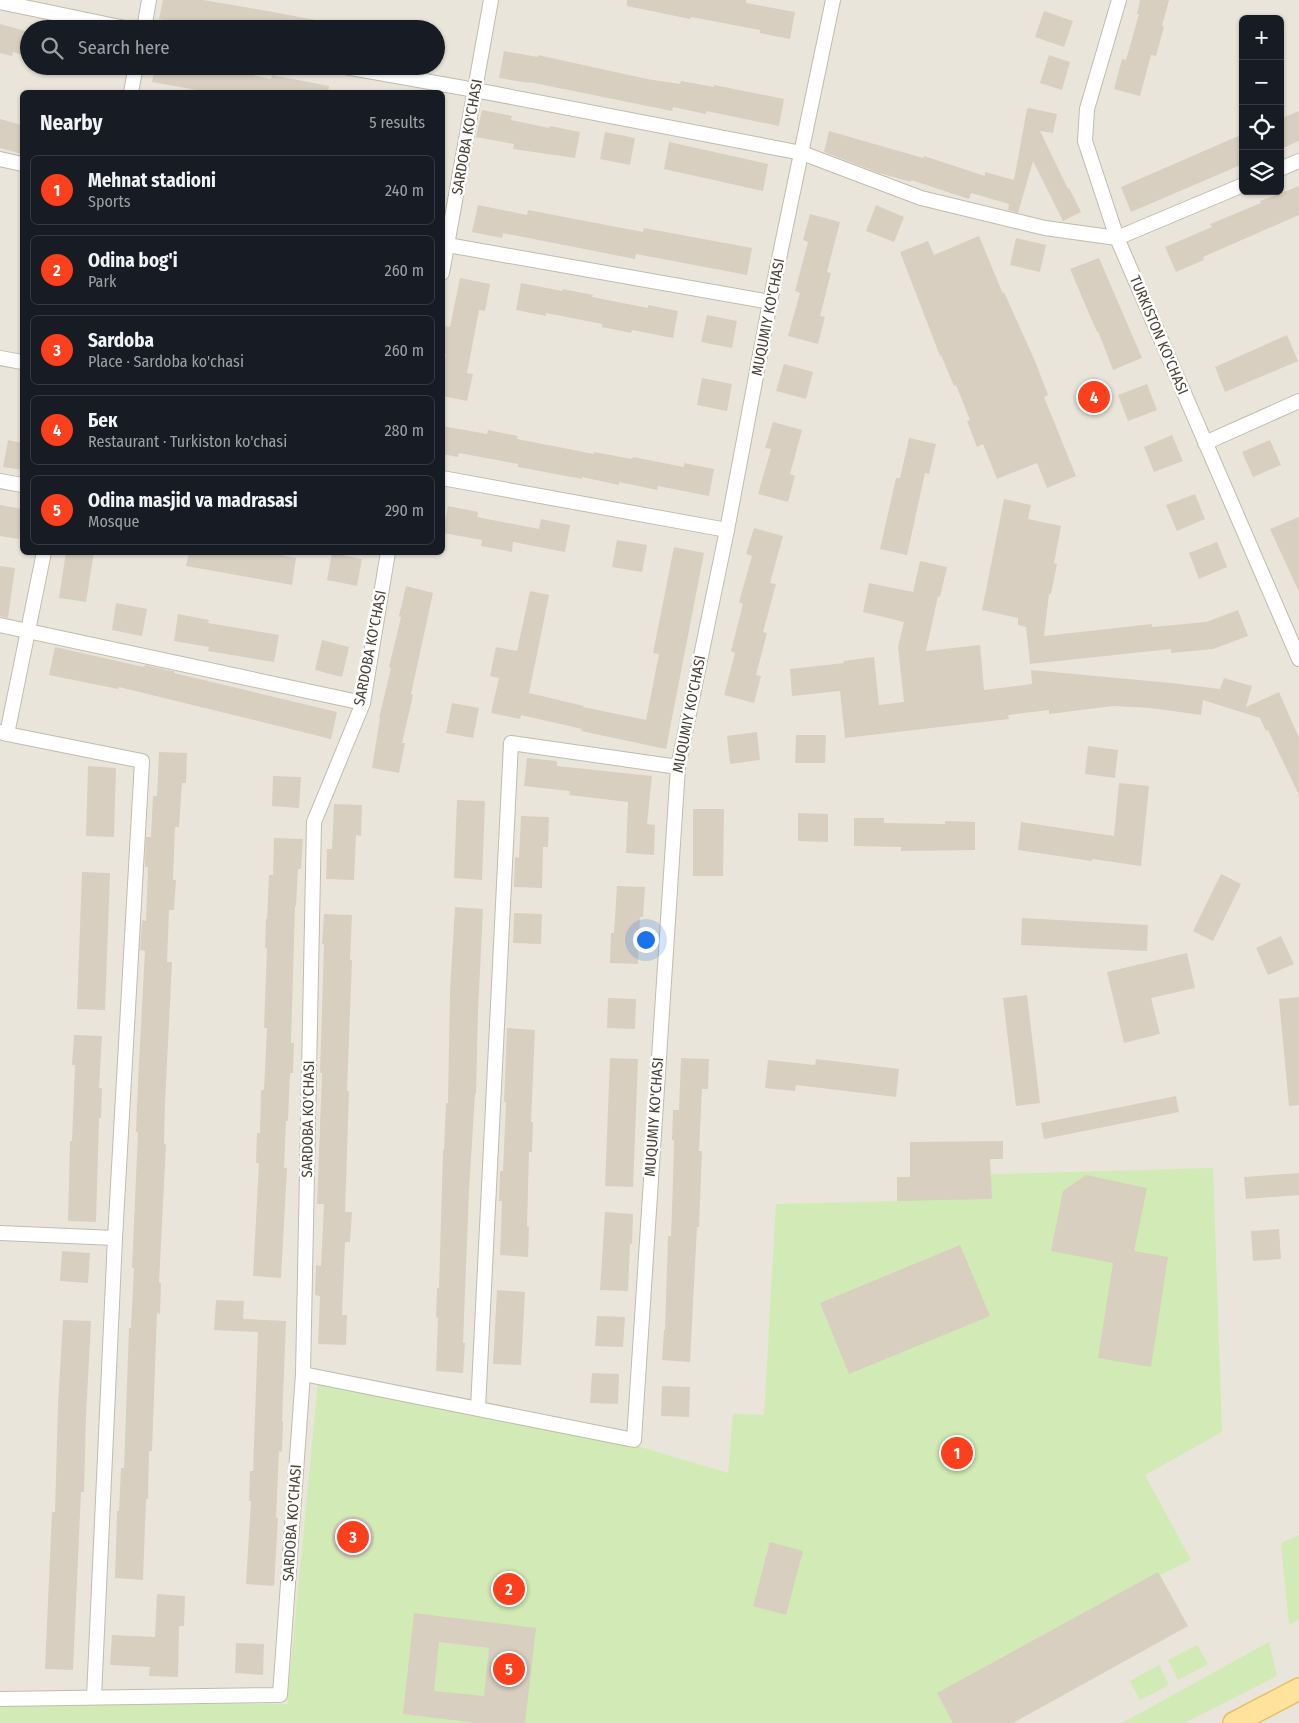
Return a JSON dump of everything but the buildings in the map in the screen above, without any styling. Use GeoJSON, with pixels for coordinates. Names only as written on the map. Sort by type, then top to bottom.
{"type":"FeatureCollection","features":[{"type":"Feature","properties":{"kind":"main road"},"geometry":{"type":"LineString","coordinates":[[1234,1723],[1299,1689]]}},
{"type":"Feature","properties":{"kind":"street"},"geometry":{"type":"LineString","coordinates":[[146,20],[149,0]]}},
{"type":"Feature","properties":{"kind":"street","name":"SARDOBA KO'CHASI"},"geometry":{"type":"LineString","coordinates":[[446,245],[491,0]]}},
{"type":"Feature","properties":{"kind":"street","name":"MUQUMIY KO'CHASI"},"geometry":{"type":"LineString","coordinates":[[478,1408],[634,1440],[678,767],[727,530],[770,302],[833,0]]}},
{"type":"Feature","properties":{"kind":"street","name":"TURKISTON KO'CHASI"},"geometry":{"type":"LineString","coordinates":[[1119,0],[1087,109],[1085,141],[1117,238],[1299,660]]}},
{"type":"Feature","properties":{"kind":"street"},"geometry":{"type":"LineString","coordinates":[[0,2],[87,20]]}},
{"type":"Feature","properties":{"kind":"street"},"geometry":{"type":"LineString","coordinates":[[131,90],[134,75]]}},
{"type":"Feature","properties":{"kind":"street"},"geometry":{"type":"LineString","coordinates":[[391,75],[802,153],[921,198],[1045,228],[1117,238],[1239,187]]}},
{"type":"Feature","properties":{"kind":"street"},"geometry":{"type":"LineString","coordinates":[[0,159],[20,164]]}},
{"type":"Feature","properties":{"kind":"street"},"geometry":{"type":"LineString","coordinates":[[1284,167],[1299,161]]}},
{"type":"Feature","properties":{"kind":"street"},"geometry":{"type":"LineString","coordinates":[[446,245],[770,302]]}},
{"type":"Feature","properties":{"kind":"street"},"geometry":{"type":"LineString","coordinates":[[0,358],[20,362]]}},
{"type":"Feature","properties":{"kind":"street"},"geometry":{"type":"LineString","coordinates":[[1206,443],[1299,401]]}},
{"type":"Feature","properties":{"kind":"street"},"geometry":{"type":"LineString","coordinates":[[445,479],[727,530]]}},
{"type":"Feature","properties":{"kind":"street"},"geometry":{"type":"LineString","coordinates":[[0,481],[20,485]]}},
{"type":"Feature","properties":{"kind":"street"},"geometry":{"type":"LineString","coordinates":[[0,1699],[94,1697],[116,1238],[142,760],[3,733],[43,555]]}},
{"type":"Feature","properties":{"kind":"street","name":"SARDOBA KO'CHASI"},"geometry":{"type":"LineString","coordinates":[[94,1697],[280,1695],[303,1374],[314,822],[363,702],[388,555]]}},
{"type":"Feature","properties":{"kind":"street"},"geometry":{"type":"LineString","coordinates":[[0,625],[363,702]]}},
{"type":"Feature","properties":{"kind":"street"},"geometry":{"type":"LineString","coordinates":[[303,1374],[478,1408],[511,743],[678,767]]}},
{"type":"Feature","properties":{"kind":"street"},"geometry":{"type":"LineString","coordinates":[[0,1233],[116,1238]]}},
{"type":"Feature","properties":{"kind":"shaded area"},"geometry":{"type":"Polygon","coordinates":[[[0,0],[1299,0],[1299,1723],[0,1723],[0,0]]]}},
{"type":"Feature","properties":{"kind":"green space"},"geometry":{"type":"Polygon","coordinates":[[[1213,1168],[1222,1432],[1145,1475],[1191,1560],[1160,1575],[1188,1626],[1013,1723],[0,1723],[0,1705],[287,1704],[318,1382],[624,1442],[728,1473],[733,1414],[764,1415],[776,1204],[897,1201],[897,1177],[1213,1168]]]}},
{"type":"Feature","properties":{"kind":"green space"},"geometry":{"type":"Polygon","coordinates":[[[1299,1535],[1299,1620],[1289,1625],[1281,1543],[1299,1535]]]}},
{"type":"Feature","properties":{"kind":"green space"},"geometry":{"type":"Polygon","coordinates":[[[1269,1642],[1277,1676],[1184,1723],[1122,1723],[1269,1642]]]}},
{"type":"Feature","properties":{"kind":"green space"},"geometry":{"type":"Polygon","coordinates":[[[1197,1645],[1208,1664],[1178,1680],[1168,1660],[1197,1645]]]}},
{"type":"Feature","properties":{"kind":"green space"},"geometry":{"type":"Polygon","coordinates":[[[1159,1665],[1169,1685],[1140,1700],[1130,1681],[1159,1665]]]}},
{"type":"Feature","properties":{"kind":"place","name":"Бек"},"geometry":{"type":"Point","coordinates":[1094,397]}},
{"type":"Feature","properties":{"kind":"place","name":"Mehnat stadioni"},"geometry":{"type":"Point","coordinates":[957,1453]}},
{"type":"Feature","properties":{"kind":"place","name":"Sardoba"},"geometry":{"type":"Point","coordinates":[353,1537]}},
{"type":"Feature","properties":{"kind":"place","name":"Odina bog'i"},"geometry":{"type":"Point","coordinates":[509,1589]}},
{"type":"Feature","properties":{"kind":"place","name":"Odina masjid va madrasasi"},"geometry":{"type":"Point","coordinates":[509,1669]}}]}
